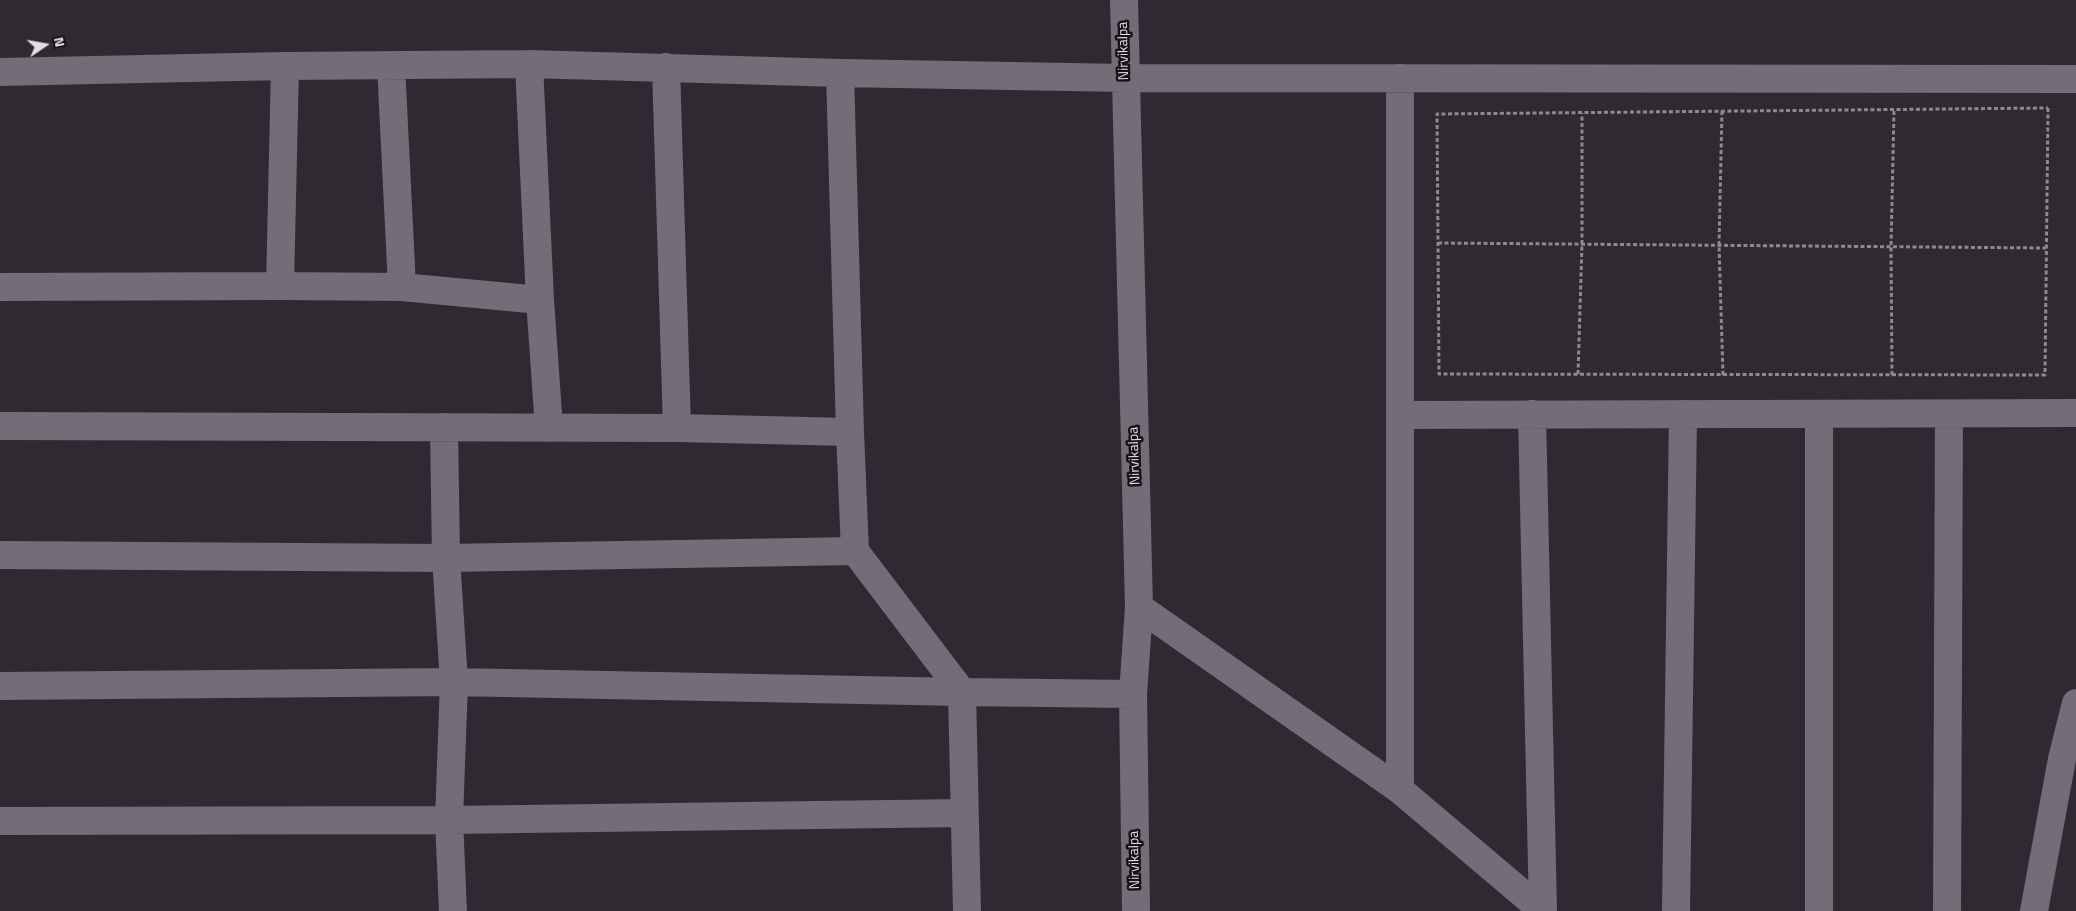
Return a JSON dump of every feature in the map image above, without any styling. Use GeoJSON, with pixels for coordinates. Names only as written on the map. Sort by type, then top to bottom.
{"type":"FeatureCollection","features":[{"type":"Feature","properties":{"kind":"street","name":"Nirvikalpa"},"geometry":{"type":"LineString","coordinates":[[1124,0],[1139,607],[1133,694],[1136,911]]}},
{"type":"Feature","properties":{"kind":"street"},"geometry":{"type":"LineString","coordinates":[[529,64],[540,300],[550,428]]}},
{"type":"Feature","properties":{"kind":"street"},"geometry":{"type":"LineString","coordinates":[[0,72],[285,66],[529,64],[840,73],[1125,78],[2076,79]]}},
{"type":"Feature","properties":{"kind":"street"},"geometry":{"type":"LineString","coordinates":[[392,65],[402,287]]}},
{"type":"Feature","properties":{"kind":"street"},"geometry":{"type":"LineString","coordinates":[[280,286],[285,66]]}},
{"type":"Feature","properties":{"kind":"street"},"geometry":{"type":"LineString","coordinates":[[666,67],[678,428]]}},
{"type":"Feature","properties":{"kind":"street"},"geometry":{"type":"LineString","coordinates":[[840,73],[855,551],[962,692],[967,911]]}},
{"type":"Feature","properties":{"kind":"street"},"geometry":{"type":"LineString","coordinates":[[1400,78],[1400,790]]}},
{"type":"Feature","properties":{"kind":"street"},"geometry":{"type":"LineString","coordinates":[[0,287],[402,287],[540,300]]}},
{"type":"Feature","properties":{"kind":"street"},"geometry":{"type":"LineString","coordinates":[[1400,415],[2076,413]]}},
{"type":"Feature","properties":{"kind":"street"},"geometry":{"type":"LineString","coordinates":[[1532,414],[1543,911]]}},
{"type":"Feature","properties":{"kind":"street"},"geometry":{"type":"LineString","coordinates":[[1676,911],[1683,414]]}},
{"type":"Feature","properties":{"kind":"street"},"geometry":{"type":"LineString","coordinates":[[1819,414],[1819,911]]}},
{"type":"Feature","properties":{"kind":"street"},"geometry":{"type":"LineString","coordinates":[[1947,911],[1949,414]]}},
{"type":"Feature","properties":{"kind":"street"},"geometry":{"type":"LineString","coordinates":[[0,426],[678,428],[850,432]]}},
{"type":"Feature","properties":{"kind":"street"},"geometry":{"type":"LineString","coordinates":[[444,428],[446,558],[454,682],[448,820],[453,911]]}},
{"type":"Feature","properties":{"kind":"street"},"geometry":{"type":"LineString","coordinates":[[0,555],[446,558],[855,551]]}},
{"type":"Feature","properties":{"kind":"street"},"geometry":{"type":"LineString","coordinates":[[1139,607],[1400,790],[1543,911]]}},
{"type":"Feature","properties":{"kind":"street"},"geometry":{"type":"LineString","coordinates":[[0,686],[454,682],[1133,694]]}},
{"type":"Feature","properties":{"kind":"street"},"geometry":{"type":"LineString","coordinates":[[2034,911],[2062,759],[2076,703]]}},
{"type":"Feature","properties":{"kind":"street"},"geometry":{"type":"LineString","coordinates":[[0,821],[448,820],[964,813]]}},
{"type":"Feature","properties":{"kind":"path"},"geometry":{"type":"LineString","coordinates":[[2048,108],[2045,376],[1439,374],[1437,114],[1722,111],[2048,108]]}},
{"type":"Feature","properties":{"kind":"path"},"geometry":{"type":"LineString","coordinates":[[1892,375],[1891,247],[1894,110]]}},
{"type":"Feature","properties":{"kind":"path"},"geometry":{"type":"LineString","coordinates":[[1722,111],[1719,245],[1723,375]]}},
{"type":"Feature","properties":{"kind":"path"},"geometry":{"type":"LineString","coordinates":[[1578,374],[1582,244],[1582,113]]}},
{"type":"Feature","properties":{"kind":"path"},"geometry":{"type":"LineString","coordinates":[[1438,243],[2046,248]]}}]}
